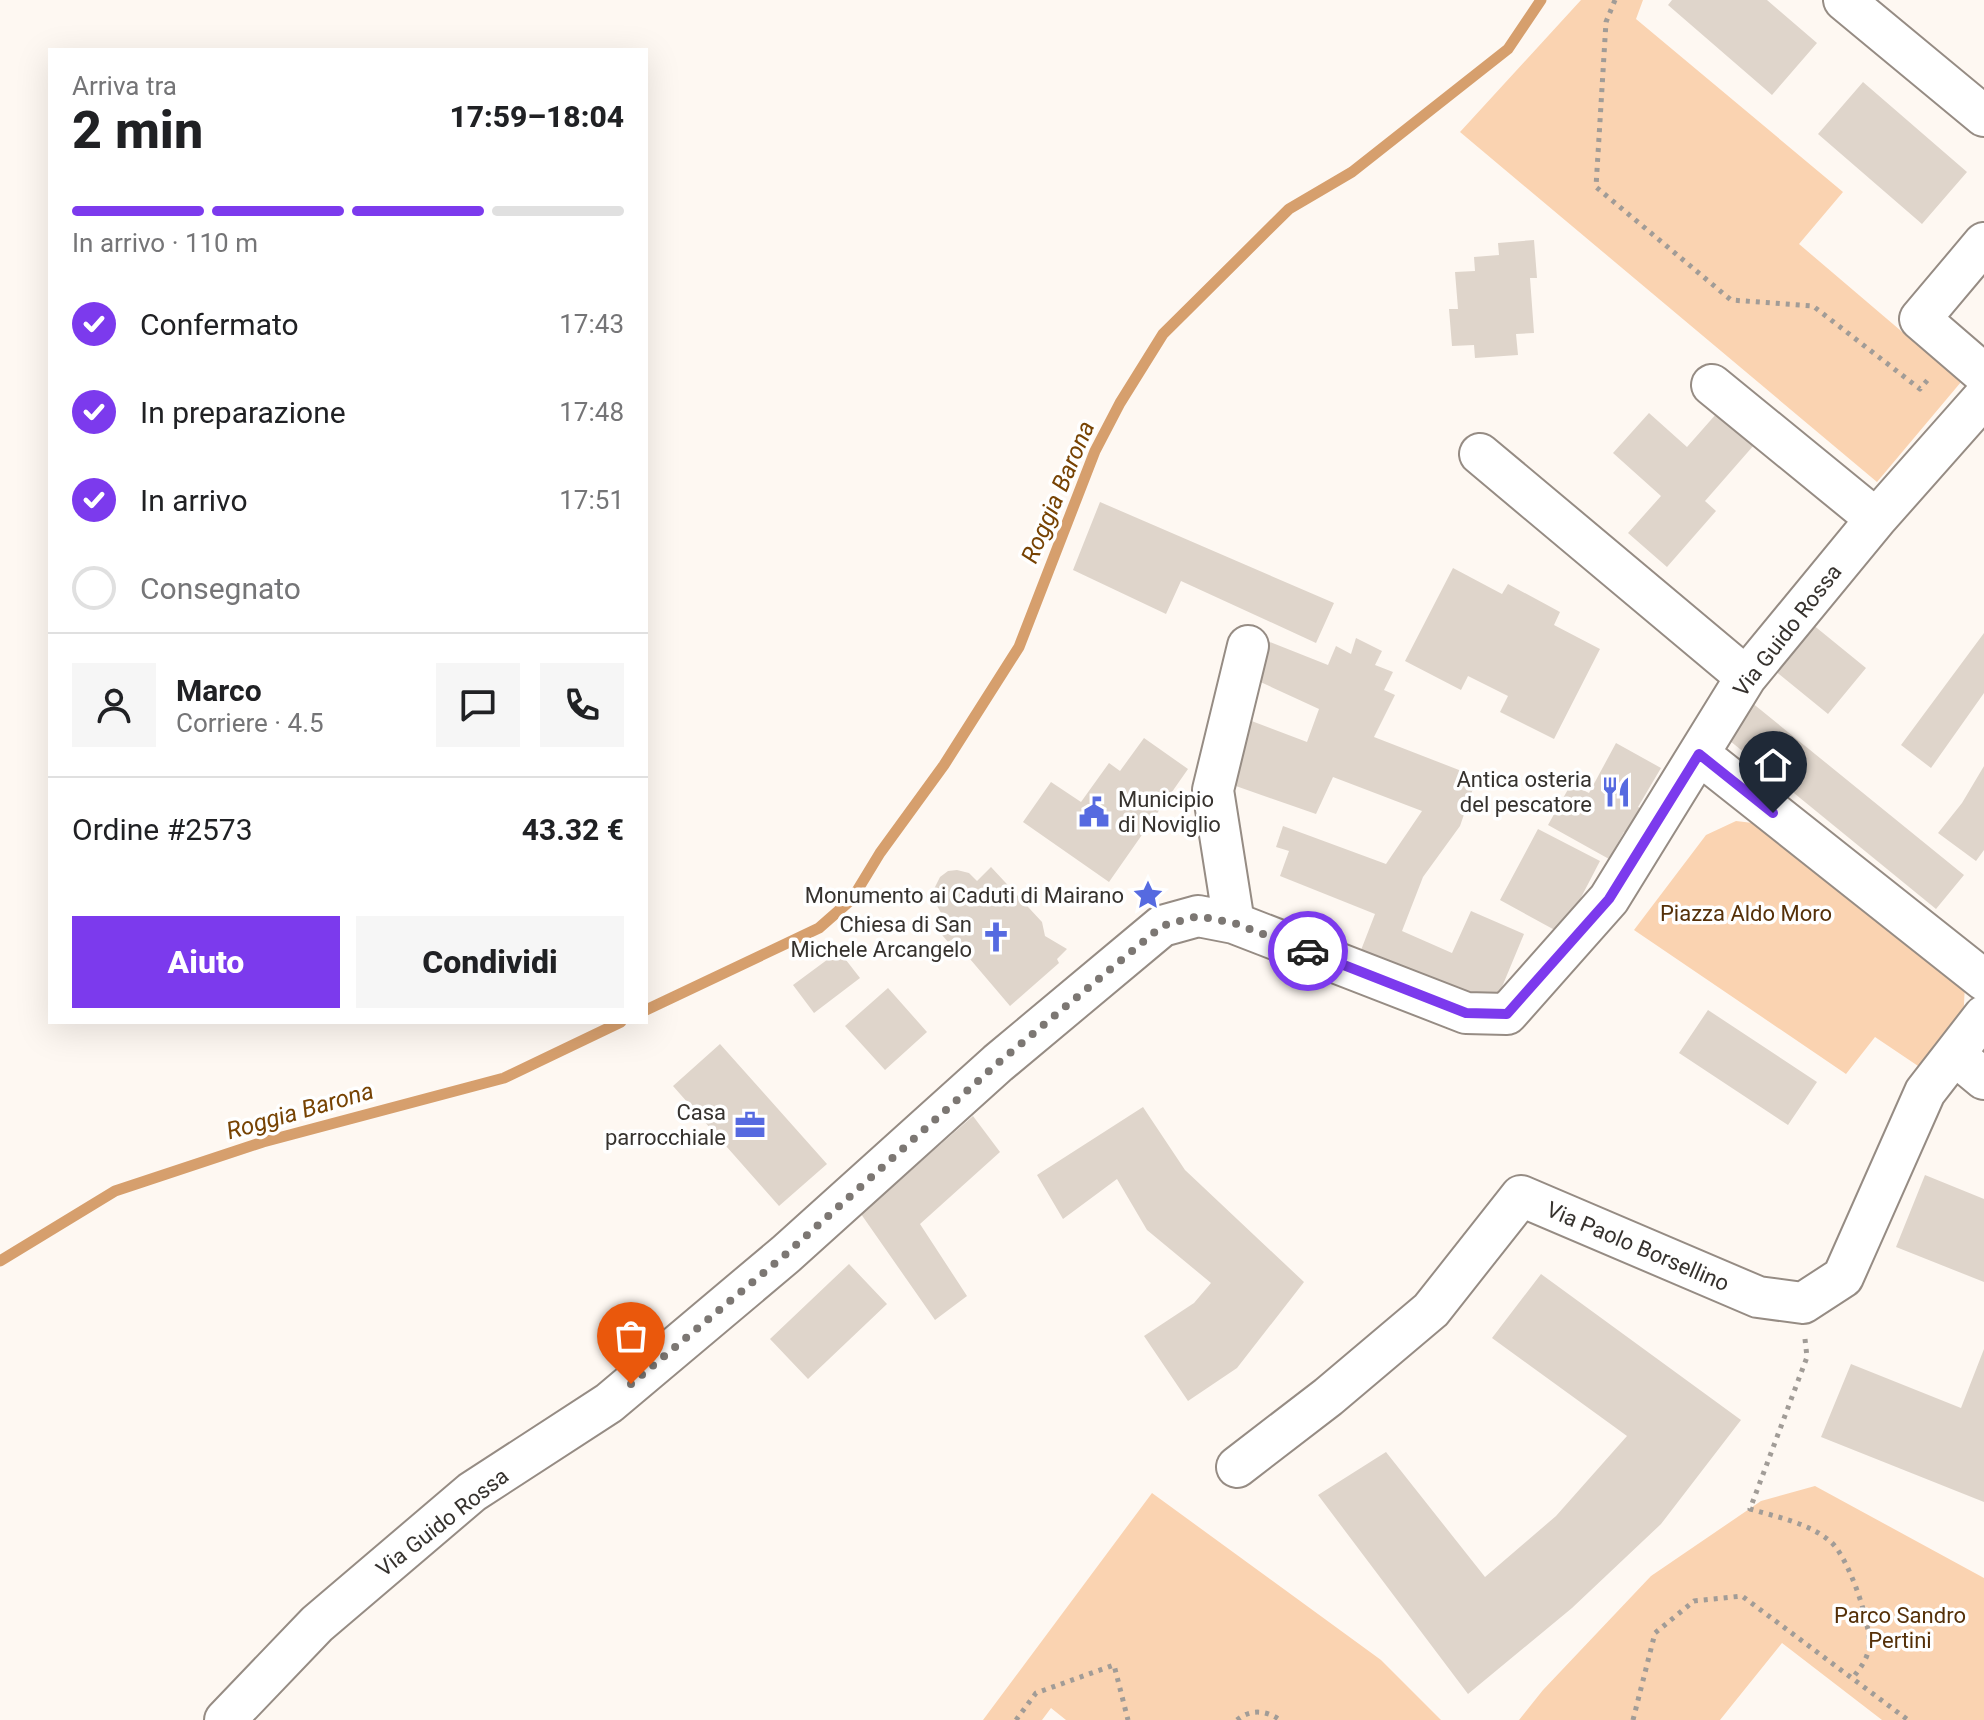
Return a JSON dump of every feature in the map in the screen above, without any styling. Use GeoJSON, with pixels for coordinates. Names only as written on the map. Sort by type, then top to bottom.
{"type":"FeatureCollection","features":[{"type":"Feature","properties":{"kind":"street"},"geometry":{"type":"LineString","coordinates":[[1844,0],[1984,116]]}},
{"type":"Feature","properties":{"kind":"street"},"geometry":{"type":"LineString","coordinates":[[1969,361],[1920,319],[1984,243]]}},
{"type":"Feature","properties":{"kind":"street"},"geometry":{"type":"LineString","coordinates":[[1712,385],[1876,519]]}},
{"type":"Feature","properties":{"kind":"street","name":"Via Guido Rossa"},"geometry":{"type":"LineString","coordinates":[[225,1720],[317,1624],[472,1492],[609,1403],[786,1254],[998,1063],[1162,926],[1198,916],[1234,923],[1466,1013],[1507,1014],[1609,899],[1746,677],[1876,519],[1984,397]]}},
{"type":"Feature","properties":{"kind":"street"},"geometry":{"type":"LineString","coordinates":[[1480,454],[1746,677]]}},
{"type":"Feature","properties":{"kind":"street"},"geometry":{"type":"LineString","coordinates":[[1234,923],[1213,790],[1248,646]]}},
{"type":"Feature","properties":{"kind":"street"},"geometry":{"type":"LineString","coordinates":[[1699,754],[1984,980]]}},
{"type":"Feature","properties":{"kind":"street"},"geometry":{"type":"LineString","coordinates":[[1803,1303],[1843,1277],[1925,1092],[1969,1067],[1984,1016]]}},
{"type":"Feature","properties":{"kind":"street","name":"Via Paolo Borsellino"},"geometry":{"type":"LineString","coordinates":[[1237,1467],[1328,1397],[1431,1310],[1521,1196],[1758,1297],[1803,1303]]}},
{"type":"Feature","properties":{"kind":"path"},"geometry":{"type":"LineString","coordinates":[[1615,0],[1606,22],[1596,187],[1731,300],[1813,306],[1920,389],[1969,361]]}},
{"type":"Feature","properties":{"kind":"path"},"geometry":{"type":"LineString","coordinates":[[1803,1303],[1807,1357],[1750,1509],[1814,1531],[1830,1541],[1844,1556],[1868,1632],[1865,1661],[1852,1679]]}},
{"type":"Feature","properties":{"kind":"path"},"geometry":{"type":"LineString","coordinates":[[1633,1720],[1655,1633],[1694,1601],[1742,1596],[1908,1720]]}},
{"type":"Feature","properties":{"kind":"path"},"geometry":{"type":"LineString","coordinates":[[1016,1720],[1036,1693],[1114,1665],[1128,1720]]}},
{"type":"Feature","properties":{"kind":"path"},"geometry":{"type":"LineString","coordinates":[[1237,1720],[1244,1714],[1257,1712],[1278,1719]]}},
{"type":"Feature","properties":{"kind":"green space"},"geometry":{"type":"Polygon","coordinates":[[[1581,0],[1643,0],[1636,19],[1843,192],[1799,244],[1961,382],[1877,482],[1460,132],[1581,0]]]}},
{"type":"Feature","properties":{"kind":"green space","name":"Piazza Aldo Moro"},"geometry":{"type":"Polygon","coordinates":[[[1736,821],[1761,824],[1965,984],[1963,1024],[1927,1072],[1875,1037],[1846,1074],[1634,930],[1706,835],[1736,821]]]}},
{"type":"Feature","properties":{"kind":"green space","name":"Parco Sandro Pertini"},"geometry":{"type":"Polygon","coordinates":[[[1815,1486],[1984,1578],[1984,1720],[1882,1720],[1782,1643],[1720,1720],[1519,1720],[1543,1690],[1651,1576],[1761,1501],[1815,1486]]]}},
{"type":"Feature","properties":{"kind":"green space"},"geometry":{"type":"Polygon","coordinates":[[[1152,1493],[1381,1660],[1441,1720],[1066,1720],[1051,1708],[1042,1720],[983,1720],[1152,1493]]]}},
{"type":"Feature","properties":{"kind":"building"},"geometry":{"type":"Polygon","coordinates":[[[1672,0],[1767,0],[1817,43],[1772,95],[1668,5],[1672,0]]]}},
{"type":"Feature","properties":{"kind":"building"},"geometry":{"type":"Polygon","coordinates":[[[1863,82],[1967,172],[1922,224],[1818,134],[1863,82]]]}},
{"type":"Feature","properties":{"kind":"building"},"geometry":{"type":"Polygon","coordinates":[[[1534,240],[1537,278],[1530,278],[1534,333],[1516,334],[1518,355],[1475,358],[1474,345],[1452,346],[1449,309],[1458,309],[1455,272],[1475,271],[1474,257],[1499,255],[1498,243],[1534,240]]]}},
{"type":"Feature","properties":{"kind":"building"},"geometry":{"type":"Polygon","coordinates":[[[1649,413],[1687,447],[1717,413],[1754,445],[1705,501],[1716,511],[1667,567],[1628,533],[1661,496],[1613,453],[1649,413]]]}},
{"type":"Feature","properties":{"kind":"building"},"geometry":{"type":"Polygon","coordinates":[[[1100,502],[1334,603],[1316,643],[1181,581],[1166,614],[1073,570],[1100,502]]]}},
{"type":"Feature","properties":{"kind":"building"},"geometry":{"type":"Polygon","coordinates":[[[1453,568],[1502,594],[1508,584],[1560,612],[1554,625],[1600,649],[1554,739],[1500,712],[1508,696],[1468,676],[1461,690],[1405,661],[1453,568]]]}},
{"type":"Feature","properties":{"kind":"building"},"geometry":{"type":"Polygon","coordinates":[[[1812,624],[1866,668],[1828,714],[1774,670],[1812,624]]]}},
{"type":"Feature","properties":{"kind":"building"},"geometry":{"type":"Polygon","coordinates":[[[1984,633],[1984,693],[1931,768],[1901,745],[1984,633]]]}},
{"type":"Feature","properties":{"kind":"building"},"geometry":{"type":"Polygon","coordinates":[[[1252,635],[1328,665],[1336,646],[1351,654],[1356,638],[1382,651],[1375,665],[1393,672],[1384,690],[1395,695],[1374,737],[1477,777],[1460,826],[1423,877],[1402,931],[1452,953],[1471,911],[1524,934],[1497,999],[1461,1003],[1356,963],[1375,914],[1280,876],[1289,851],[1276,847],[1283,826],[1386,864],[1422,811],[1333,777],[1316,814],[1233,785],[1249,720],[1307,742],[1319,709],[1243,674],[1252,635]]]}},
{"type":"Feature","properties":{"kind":"building"},"geometry":{"type":"Polygon","coordinates":[[[1751,702],[1964,875],[1936,909],[1724,736],[1751,702]]]}},
{"type":"Feature","properties":{"kind":"building","name":"Municipio di Noviglio"},"geometry":{"type":"Polygon","coordinates":[[[1144,738],[1188,769],[1109,882],[1023,822],[1051,782],[1081,802],[1109,763],[1120,771],[1144,738]]]}},
{"type":"Feature","properties":{"kind":"building"},"geometry":{"type":"Polygon","coordinates":[[[1616,743],[1661,768],[1638,807],[1650,814],[1636,839],[1624,832],[1609,859],[1548,825],[1571,784],[1589,793],[1616,743]]]}},
{"type":"Feature","properties":{"kind":"building"},"geometry":{"type":"Polygon","coordinates":[[[1984,766],[1984,850],[1976,861],[1938,833],[1962,803],[1984,766]]]}},
{"type":"Feature","properties":{"kind":"building"},"geometry":{"type":"Polygon","coordinates":[[[1538,829],[1600,861],[1562,934],[1500,900],[1538,829]]]}},
{"type":"Feature","properties":{"kind":"building","name":"Chiesa di San Michele Arcangelo"},"geometry":{"type":"Polygon","coordinates":[[[991,867],[1042,922],[1045,936],[1067,949],[1057,959],[1059,963],[1010,1006],[953,939],[948,942],[936,928],[945,920],[931,895],[940,877],[948,871],[969,873],[977,881],[991,867]]]}},
{"type":"Feature","properties":{"kind":"building"},"geometry":{"type":"Polygon","coordinates":[[[839,951],[860,978],[814,1013],[793,985],[839,951]]]}},
{"type":"Feature","properties":{"kind":"building"},"geometry":{"type":"Polygon","coordinates":[[[888,988],[927,1032],[885,1070],[845,1026],[888,988]]]}},
{"type":"Feature","properties":{"kind":"building"},"geometry":{"type":"Polygon","coordinates":[[[1708,1010],[1817,1082],[1788,1125],[1679,1053],[1708,1010]]]}},
{"type":"Feature","properties":{"kind":"building","name":"Casa parrocchiale"},"geometry":{"type":"Polygon","coordinates":[[[720,1044],[827,1164],[779,1206],[673,1086],[720,1044]]]}},
{"type":"Feature","properties":{"kind":"building"},"geometry":{"type":"Polygon","coordinates":[[[1143,1107],[1185,1170],[1304,1282],[1237,1368],[1188,1401],[1144,1336],[1194,1303],[1211,1283],[1147,1230],[1117,1179],[1063,1219],[1037,1175],[1143,1107]]]}},
{"type":"Feature","properties":{"kind":"building"},"geometry":{"type":"Polygon","coordinates":[[[973,1116],[1000,1152],[920,1224],[967,1296],[935,1320],[861,1214],[973,1116]]]}},
{"type":"Feature","properties":{"kind":"building"},"geometry":{"type":"Polygon","coordinates":[[[1925,1175],[1984,1199],[1984,1282],[1896,1247],[1925,1175]]]}},
{"type":"Feature","properties":{"kind":"building"},"geometry":{"type":"Polygon","coordinates":[[[849,1264],[887,1304],[808,1379],[770,1339],[849,1264]]]}},
{"type":"Feature","properties":{"kind":"building"},"geometry":{"type":"Polygon","coordinates":[[[1541,1274],[1741,1420],[1661,1524],[1572,1608],[1468,1694],[1318,1495],[1386,1452],[1485,1577],[1556,1516],[1627,1436],[1492,1338],[1541,1274]]]}},
{"type":"Feature","properties":{"kind":"building"},"geometry":{"type":"Polygon","coordinates":[[[1984,1349],[1984,1502],[1821,1437],[1851,1364],[1961,1408],[1984,1349]]]}},
{"type":"Feature","properties":{"kind":"waterway","name":"Roggia Barona"},"geometry":{"type":"LineString","coordinates":[[648,1009],[819,928],[852,899],[880,853],[944,765],[1019,647],[1095,451],[1120,403],[1163,334],[1289,209],[1352,172],[1508,49],[1541,0]]}},
{"type":"Feature","properties":{"kind":"waterway","name":"Roggia Barona"},"geometry":{"type":"LineString","coordinates":[[0,1261],[115,1191],[263,1142],[504,1078],[617,1024]]}},
{"type":"Feature","properties":{"kind":"way so far"},"geometry":{"type":"LineString","coordinates":[[631,1384],[786,1254],[998,1063],[1162,926],[1198,916],[1234,923],[1308,951]]}},
{"type":"Feature","properties":{"kind":"place","name":"Antica osteria del pescatore"},"geometry":{"type":"Point","coordinates":[1616,792]}},
{"type":"Feature","properties":{"kind":"place","name":"Municipio di Noviglio"},"geometry":{"type":"Point","coordinates":[1094,812]}},
{"type":"Feature","properties":{"kind":"place","name":"Monumento ai Caduti di Mairano"},"geometry":{"type":"Point","coordinates":[1148,895]}},
{"type":"Feature","properties":{"kind":"place","name":"Chiesa di San Michele Arcangelo"},"geometry":{"type":"Point","coordinates":[996,937]}},
{"type":"Feature","properties":{"kind":"place","name":"Casa parrocchiale"},"geometry":{"type":"Point","coordinates":[750,1125]}},
{"type":"Feature","properties":{"kind":"route"},"geometry":{"type":"LineString","coordinates":[[1308,951],[1466,1013],[1507,1014],[1609,899],[1699,754],[1773,813]]}}]}
